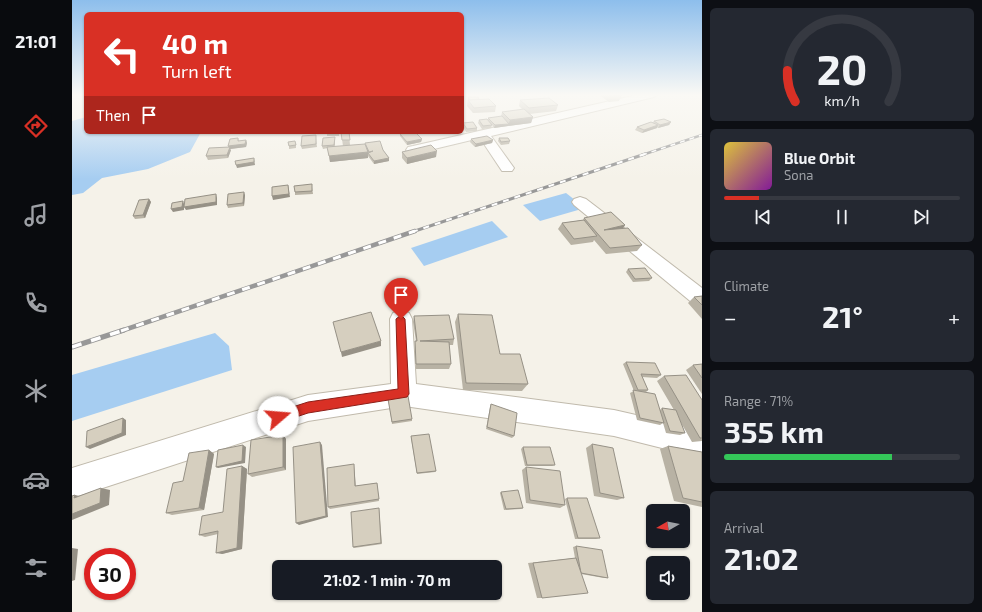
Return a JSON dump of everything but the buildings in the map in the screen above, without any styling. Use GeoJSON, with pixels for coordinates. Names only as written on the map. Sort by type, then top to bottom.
{"type":"FeatureCollection","features":[{"type":"Feature","properties":{"kind":"street"},"geometry":{"type":"LineString","coordinates":[[413,150],[533,123]]}},
{"type":"Feature","properties":{"kind":"street"},"geometry":{"type":"LineString","coordinates":[[484,134],[507,168]]}},
{"type":"Feature","properties":{"kind":"street"},"geometry":{"type":"LineString","coordinates":[[580,202],[616,229],[702,299]]}},
{"type":"Feature","properties":{"kind":"street"},"geometry":{"type":"LineString","coordinates":[[401,319],[404,394]]}},
{"type":"Feature","properties":{"kind":"street"},"geometry":{"type":"LineString","coordinates":[[72,483],[308,408],[404,394],[614,423],[702,444]]}},
{"type":"Feature","properties":{"kind":"water"},"geometry":{"type":"Polygon","coordinates":[[[72,123],[84,123],[84,134],[200,134],[190,152],[148,169],[102,178],[83,193],[72,195],[72,123]]]}},
{"type":"Feature","properties":{"kind":"water"},"geometry":{"type":"Polygon","coordinates":[[[566,193],[585,208],[540,221],[523,205],[566,193]]]}},
{"type":"Feature","properties":{"kind":"water"},"geometry":{"type":"Polygon","coordinates":[[[492,221],[508,237],[424,266],[411,248],[492,221]]]}},
{"type":"Feature","properties":{"kind":"water"},"geometry":{"type":"Polygon","coordinates":[[[215,333],[229,346],[232,370],[72,421],[72,375],[215,333]]]}},
{"type":"Feature","properties":{"kind":"railway"},"geometry":{"type":"LineString","coordinates":[[645,154],[702,135]]}},
{"type":"Feature","properties":{"kind":"railway"},"geometry":{"type":"LineString","coordinates":[[412,232],[645,154]]}},
{"type":"Feature","properties":{"kind":"railway"},"geometry":{"type":"LineString","coordinates":[[122,331],[415,231]]}},
{"type":"Feature","properties":{"kind":"railway"},"geometry":{"type":"LineString","coordinates":[[72,347],[122,331]]}},
{"type":"Feature","properties":{"kind":"route"},"geometry":{"type":"LineString","coordinates":[[278,417],[308,408],[404,394],[401,319]]}}]}
